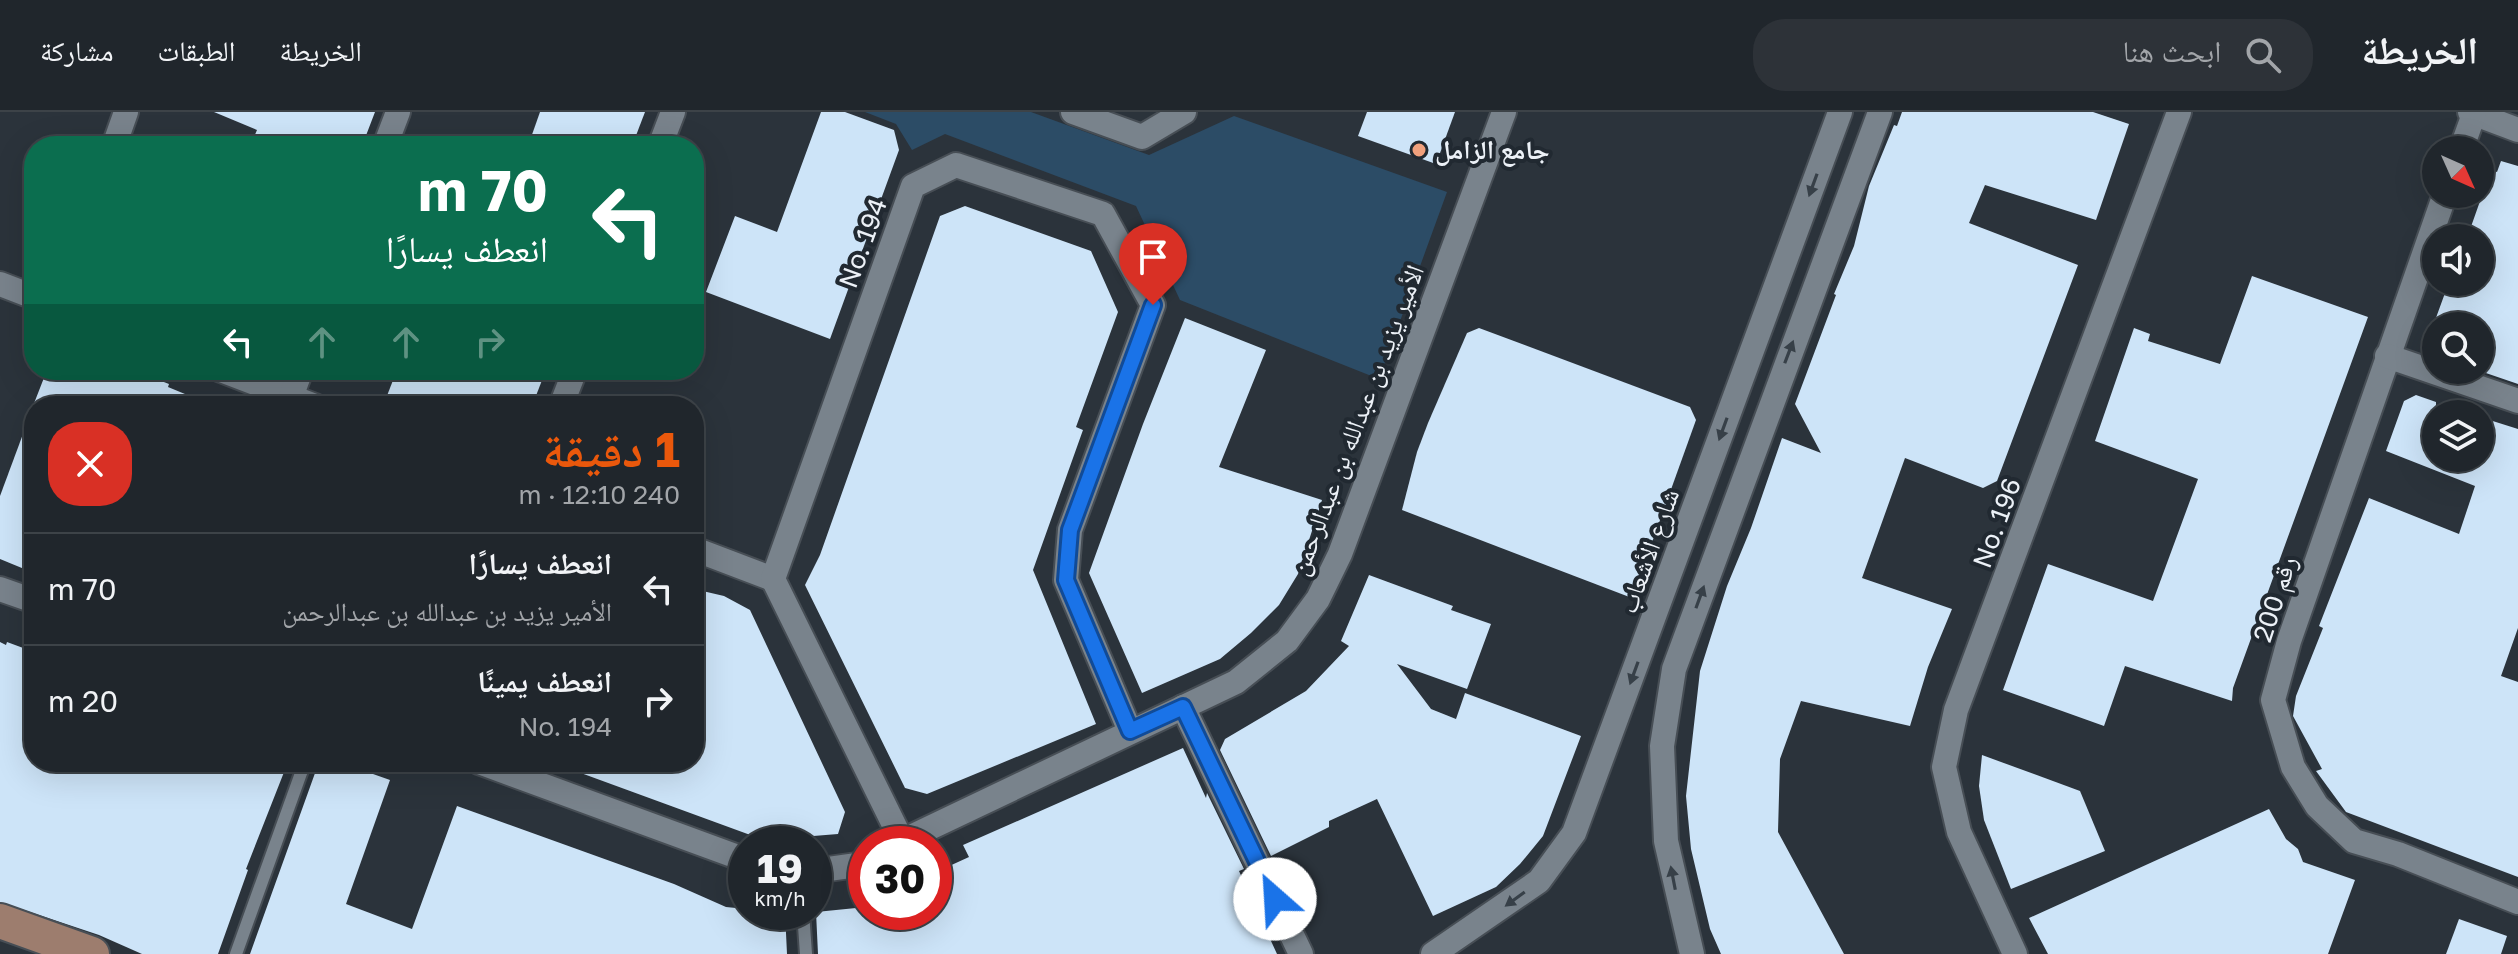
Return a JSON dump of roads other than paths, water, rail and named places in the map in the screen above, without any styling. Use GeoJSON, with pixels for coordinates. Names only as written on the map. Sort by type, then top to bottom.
{"type":"FeatureCollection","features":[{"type":"Feature","properties":{"kind":"street"},"geometry":{"type":"LineString","coordinates":[[118,136],[126,112]]}},
{"type":"Feature","properties":{"kind":"street"},"geometry":{"type":"LineString","coordinates":[[389,136],[398,112]]}},
{"type":"Feature","properties":{"kind":"street"},"geometry":{"type":"LineString","coordinates":[[664,136],[673,112]]}},
{"type":"Feature","properties":{"kind":"street"},"geometry":{"type":"LineString","coordinates":[[1073,112],[1142,137],[1184,112]]}},
{"type":"Feature","properties":{"kind":"street","name":"الأمير يزيد بن عبدالله بن عبدالرحمن"},"geometry":{"type":"LineString","coordinates":[[932,826],[1236,682],[1287,641],[1318,599],[1340,554],[1504,112]]}},
{"type":"Feature","properties":{"kind":"street","name":"شارع الأشعاب"},"geometry":{"type":"LineString","coordinates":[[1433,954],[1539,881],[1574,833],[1840,112]]}},
{"type":"Feature","properties":{"kind":"street"},"geometry":{"type":"LineString","coordinates":[[1692,954],[1666,841],[1662,746],[1674,669],[1880,112]]}},
{"type":"Feature","properties":{"kind":"street","name":"No. 196"},"geometry":{"type":"LineString","coordinates":[[2015,954],[1959,832],[1944,767],[1956,710],[2179,112]]}},
{"type":"Feature","properties":{"kind":"street"},"geometry":{"type":"LineString","coordinates":[[2465,136],[2472,113],[2518,130]]}},
{"type":"Feature","properties":{"kind":"street","name":"No. 194"},"geometry":{"type":"LineString","coordinates":[[773,579],[913,186],[956,165],[1103,214],[1153,305],[1070,530],[1066,580],[1130,731]]}},
{"type":"Feature","properties":{"kind":"street","name":"رقم 200"},"geometry":{"type":"LineString","coordinates":[[2440,208],[2289,641],[2273,700],[2293,767],[2317,806],[2354,841],[2398,854],[2518,902]]}},
{"type":"Feature","properties":{"kind":"street"},"geometry":{"type":"LineString","coordinates":[[0,284],[24,293]]}},
{"type":"Feature","properties":{"kind":"street"},"geometry":{"type":"LineString","coordinates":[[2387,356],[2518,401]]}},
{"type":"Feature","properties":{"kind":"street"},"geometry":{"type":"LineString","coordinates":[[247,380],[288,396]]}},
{"type":"Feature","properties":{"kind":"street"},"geometry":{"type":"LineString","coordinates":[[704,553],[773,579],[891,826]]}},
{"type":"Feature","properties":{"kind":"street"},"geometry":{"type":"LineString","coordinates":[[0,589],[24,597]]}},
{"type":"Feature","properties":{"kind":"street"},"geometry":{"type":"LineString","coordinates":[[1183,707],[1301,954]]}},
{"type":"Feature","properties":{"kind":"street"},"geometry":{"type":"LineString","coordinates":[[506,772],[728,853]]}},
{"type":"Feature","properties":{"kind":"street"},"geometry":{"type":"LineString","coordinates":[[0,921],[92,954]]}},
{"type":"Feature","properties":{"kind":"lane"},"geometry":{"type":"LineString","coordinates":[[236,954],[301,772]]}},
{"type":"Feature","properties":{"kind":"lane"},"geometry":{"type":"LineString","coordinates":[[804,930],[806,954]]}},
{"type":"Feature","properties":{"kind":"place","name":"جامع الزامل"},"geometry":{"type":"Point","coordinates":[1419,150]}}]}
